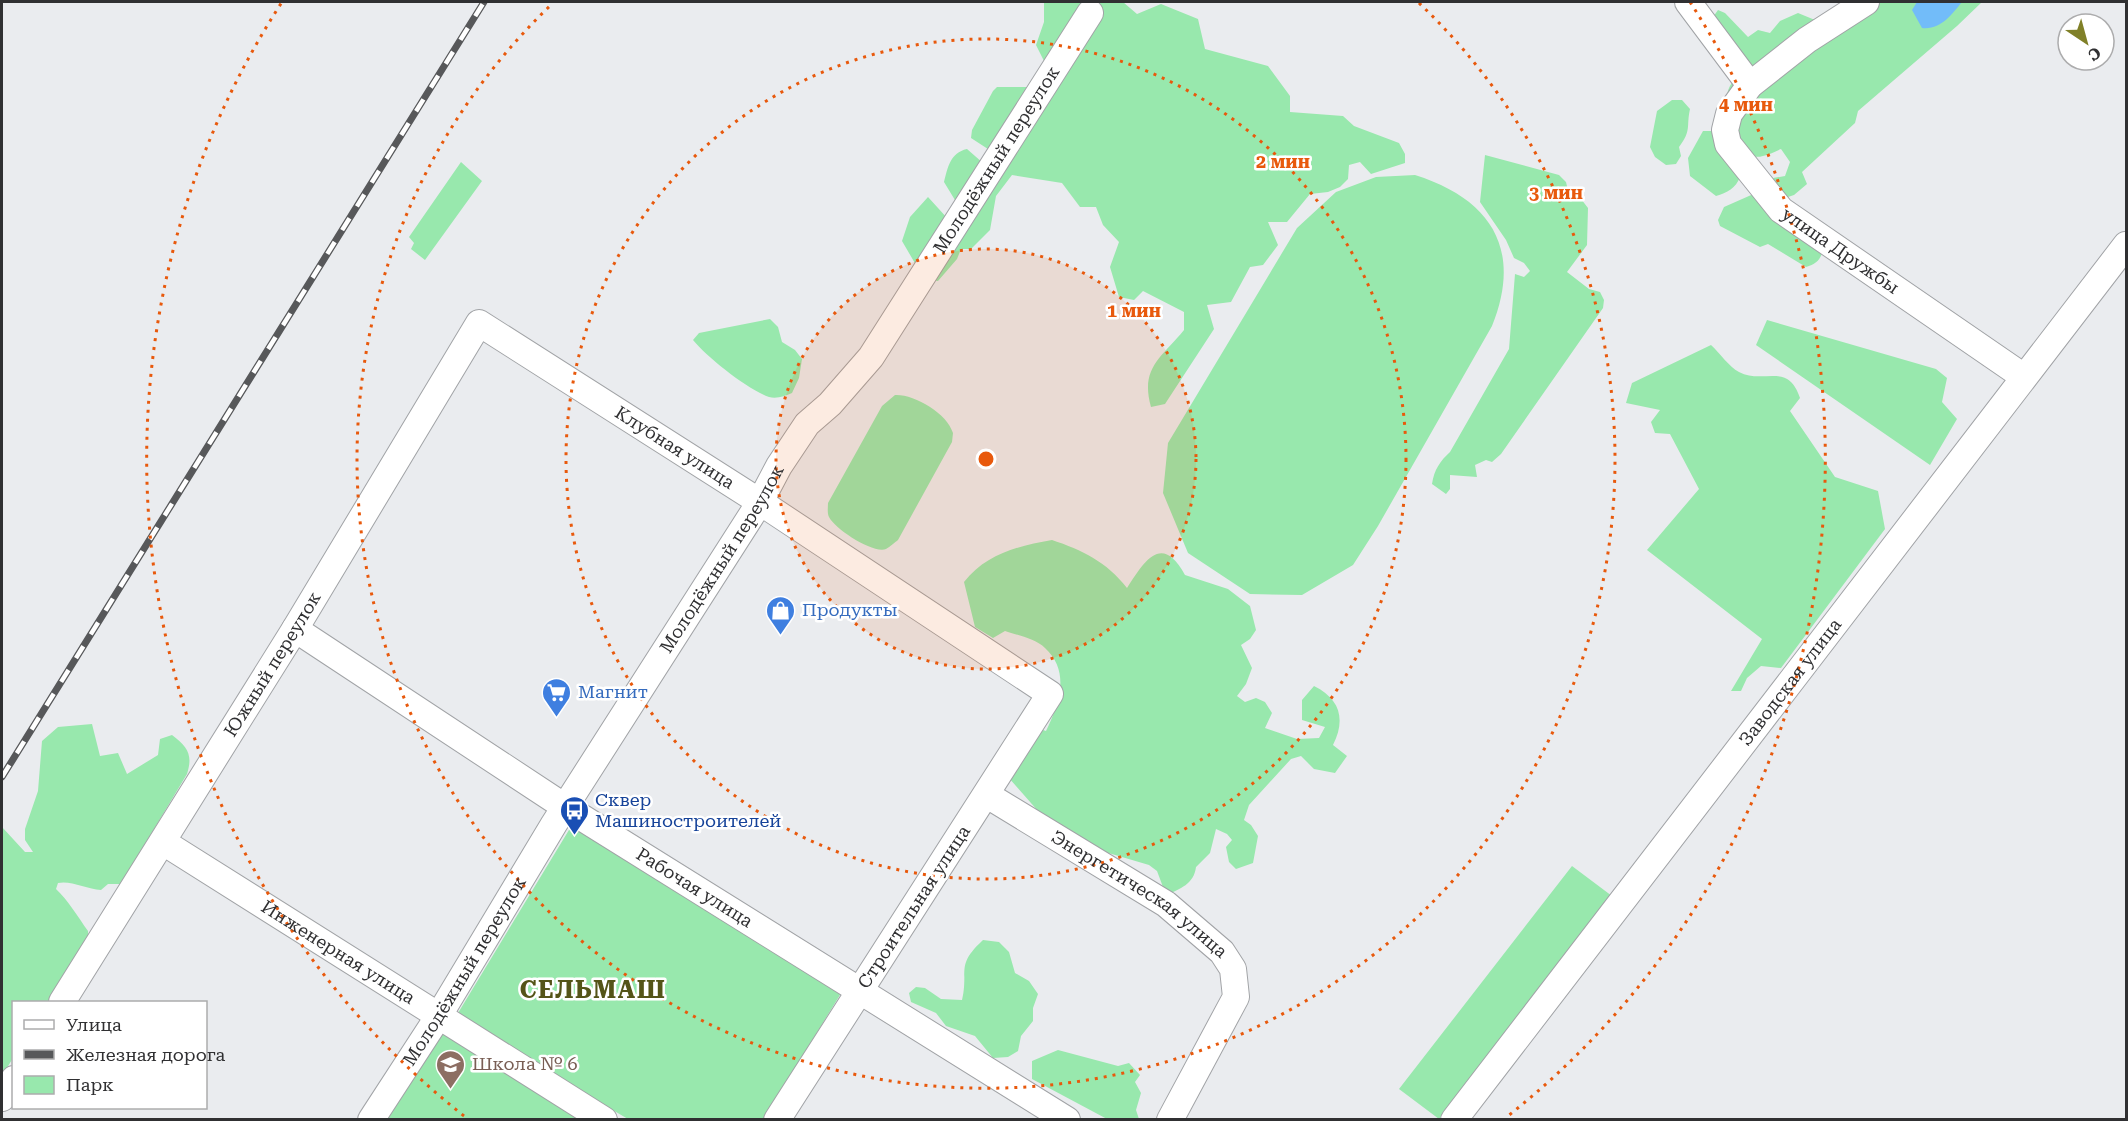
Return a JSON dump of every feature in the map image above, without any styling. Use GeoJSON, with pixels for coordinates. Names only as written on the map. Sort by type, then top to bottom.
{"type":"FeatureCollection","features":[{"type":"Feature","properties":{"kind":"street"},"geometry":{"type":"LineString","coordinates":[[1688,2],[1750,85]]}},
{"type":"Feature","properties":{"kind":"street","name":"улица Дружбы"},"geometry":{"type":"LineString","coordinates":[[1866,2],[1807,40],[1750,85],[1729,114],[1725,130],[1728,144],[1781,210],[2024,376]]}},
{"type":"Feature","properties":{"kind":"street","name":"Молодёжный переулок"},"geometry":{"type":"LineString","coordinates":[[370,1119],[438,1017],[565,807],[760,502],[807,424],[830,404],[871,357],[1090,13]]}},
{"type":"Feature","properties":{"kind":"street","name":"Заводская улица"},"geometry":{"type":"LineString","coordinates":[[1454,1119],[2127,245]]}},
{"type":"Feature","properties":{"kind":"street","name":"Клубная улица"},"geometry":{"type":"LineString","coordinates":[[479,323],[760,502],[1050,694]]}},
{"type":"Feature","properties":{"kind":"street","name":"Южный переулок"},"geometry":{"type":"LineString","coordinates":[[63,1001],[295,629],[479,323]]}},
{"type":"Feature","properties":{"kind":"street","name":"Рабочая улица"},"geometry":{"type":"LineString","coordinates":[[295,629],[565,807],[1066,1119]]}},
{"type":"Feature","properties":{"kind":"street","name":"Строительная улица"},"geometry":{"type":"LineString","coordinates":[[777,1119],[1050,694]]}},
{"type":"Feature","properties":{"kind":"street","name":"Энергетическая улица"},"geometry":{"type":"LineString","coordinates":[[987,795],[1166,904],[1222,952],[1233,969],[1236,997],[1170,1119]]}},
{"type":"Feature","properties":{"kind":"street","name":"Инженерная улица"},"geometry":{"type":"LineString","coordinates":[[163,842],[438,1017],[604,1119]]}},
{"type":"Feature","properties":{"kind":"street"},"geometry":{"type":"LineString","coordinates":[[2,1098],[12,1082]]}},
{"type":"Feature","properties":{"kind":"green space"},"geometry":{"type":"Polygon","coordinates":[[[1044,2],[1123,2],[1137,14],[1161,4],[1198,19],[1205,49],[1268,66],[1290,96],[1290,112],[1343,116],[1354,126],[1399,143],[1405,154],[1405,163],[1371,174],[1360,162],[1349,165],[1348,179],[1340,187],[1328,192],[1310,194],[1287,222],[1268,222],[1278,245],[1263,265],[1250,267],[1231,302],[1207,305],[1214,329],[1165,404],[1151,407],[1148,382],[1155,364],[1184,330],[1184,312],[1143,291],[1134,300],[1119,297],[1110,267],[1119,242],[1103,225],[1096,207],[1080,207],[1062,183],[1012,175],[996,196],[990,230],[971,249],[961,249],[957,259],[938,281],[930,280],[916,265],[902,241],[910,217],[928,197],[948,219],[958,205],[944,182],[953,157],[967,149],[983,163],[991,151],[971,138],[972,130],[993,91],[997,87],[1032,87],[1046,65],[1036,45],[1044,22],[1044,2]]]}},
{"type":"Feature","properties":{"kind":"green space"},"geometry":{"type":"Polygon","coordinates":[[[1846,2],[1982,2],[1858,111],[1855,123],[1802,172],[1807,184],[1794,195],[1785,198],[1773,178],[1785,176],[1790,162],[1781,149],[1757,157],[1749,155],[1739,138],[1727,99],[1728,89],[1733,81],[1713,17],[1718,10],[1725,13],[1748,37],[1758,30],[1770,33],[1780,21],[1798,13],[1815,20],[1846,2]]]}},
{"type":"Feature","properties":{"kind":"green space"},"geometry":{"type":"Polygon","coordinates":[[[1672,100],[1682,100],[1690,109],[1687,132],[1679,147],[1681,156],[1676,164],[1666,165],[1655,157],[1650,147],[1657,111],[1672,100]]]}},
{"type":"Feature","properties":{"kind":"green space"},"geometry":{"type":"Polygon","coordinates":[[[1703,131],[1711,131],[1715,135],[1715,145],[1740,177],[1731,190],[1716,196],[1690,176],[1688,158],[1703,131]]]}},
{"type":"Feature","properties":{"kind":"green space"},"geometry":{"type":"Polygon","coordinates":[[[1485,155],[1559,175],[1566,182],[1569,195],[1578,195],[1588,208],[1587,245],[1567,272],[1589,289],[1600,292],[1604,300],[1603,308],[1501,454],[1492,462],[1486,460],[1475,465],[1477,477],[1450,475],[1450,489],[1446,494],[1432,484],[1434,474],[1440,462],[1450,452],[1509,349],[1515,274],[1524,277],[1530,271],[1524,263],[1514,258],[1506,240],[1480,202],[1485,155]]]}},
{"type":"Feature","properties":{"kind":"green space"},"geometry":{"type":"Polygon","coordinates":[[[461,162],[482,181],[425,260],[411,249],[414,243],[409,237],[461,162]]]}},
{"type":"Feature","properties":{"kind":"green space"},"geometry":{"type":"Polygon","coordinates":[[[1415,175],[1441,185],[1463,198],[1481,213],[1494,231],[1501,251],[1504,273],[1501,298],[1492,326],[1378,526],[1353,565],[1302,595],[1250,594],[1188,553],[1163,493],[1168,443],[1297,228],[1336,192],[1376,177],[1415,175]]]}},
{"type":"Feature","properties":{"kind":"green space"},"geometry":{"type":"Polygon","coordinates":[[[1758,192],[1823,249],[1815,263],[1806,267],[1768,244],[1760,247],[1720,226],[1718,220],[1724,207],[1758,192]]]}},
{"type":"Feature","properties":{"kind":"green space"},"geometry":{"type":"Polygon","coordinates":[[[770,319],[778,327],[782,342],[795,350],[802,359],[799,378],[792,393],[784,396],[769,397],[750,387],[718,364],[693,340],[699,333],[770,319]]]}},
{"type":"Feature","properties":{"kind":"green space"},"geometry":{"type":"Polygon","coordinates":[[[1767,320],[1936,369],[1947,378],[1942,402],[1957,419],[1930,465],[1756,345],[1767,320]]]}},
{"type":"Feature","properties":{"kind":"green space"},"geometry":{"type":"Polygon","coordinates":[[[1711,345],[1739,372],[1748,375],[1782,377],[1789,380],[1800,398],[1790,411],[1835,477],[1878,491],[1885,529],[1781,668],[1761,666],[1747,678],[1741,691],[1731,691],[1762,639],[1647,550],[1699,489],[1670,434],[1655,433],[1651,422],[1660,410],[1626,403],[1632,383],[1711,345]]]}},
{"type":"Feature","properties":{"kind":"green space"},"geometry":{"type":"Polygon","coordinates":[[[895,395],[911,398],[929,406],[944,418],[953,433],[952,442],[898,540],[886,549],[880,550],[864,544],[839,528],[829,517],[828,503],[882,406],[895,395]]]}},
{"type":"Feature","properties":{"kind":"green space"},"geometry":{"type":"Polygon","coordinates":[[[1052,540],[1093,558],[1111,571],[1127,588],[1140,568],[1154,555],[1161,553],[1169,555],[1177,562],[1185,575],[1228,589],[1250,606],[1256,630],[1250,639],[1241,645],[1252,668],[1246,684],[1237,696],[1245,702],[1256,698],[1265,702],[1272,713],[1265,728],[1297,739],[1319,738],[1325,727],[1302,720],[1302,700],[1314,686],[1330,697],[1335,704],[1340,718],[1333,745],[1347,756],[1335,773],[1314,769],[1301,756],[1291,759],[1249,805],[1244,820],[1251,825],[1258,836],[1253,863],[1236,869],[1229,862],[1226,847],[1232,840],[1227,834],[1216,829],[1210,853],[1196,867],[1189,882],[1166,895],[1157,871],[1149,865],[1105,852],[1038,811],[1008,777],[1034,727],[1046,731],[1051,721],[1060,688],[1058,667],[1053,657],[1037,642],[1005,631],[993,638],[975,627],[964,582],[982,564],[1003,553],[1052,540]]]}},
{"type":"Feature","properties":{"kind":"green space"},"geometry":{"type":"Polygon","coordinates":[[[92,724],[100,756],[118,753],[127,774],[158,755],[160,739],[172,735],[188,752],[189,767],[121,884],[108,884],[101,890],[58,883],[56,889],[69,903],[88,931],[88,940],[49,1001],[12,1001],[12,1060],[2,1076],[2,827],[25,852],[33,852],[25,840],[25,829],[38,791],[42,741],[58,727],[92,724]]]}},
{"type":"Feature","properties":{"kind":"green space"},"geometry":{"type":"Polygon","coordinates":[[[572,825],[843,990],[764,1119],[628,1119],[455,1018],[572,825]]]}},
{"type":"Feature","properties":{"kind":"green space"},"geometry":{"type":"Polygon","coordinates":[[[1572,866],[1612,896],[1439,1119],[1399,1089],[1572,866]]]}},
{"type":"Feature","properties":{"kind":"green space"},"geometry":{"type":"Polygon","coordinates":[[[983,940],[999,942],[1009,952],[1015,973],[1029,981],[1038,994],[1033,1008],[1033,1021],[1021,1036],[1018,1051],[1008,1057],[993,1058],[975,1036],[946,1026],[936,1013],[911,1002],[909,993],[916,987],[925,988],[941,999],[962,1000],[966,962],[983,940]]]}},
{"type":"Feature","properties":{"kind":"green space"},"geometry":{"type":"Polygon","coordinates":[[[445,1033],[589,1120],[387,1120],[440,1035],[445,1033]]]}},
{"type":"Feature","properties":{"kind":"green space"},"geometry":{"type":"Polygon","coordinates":[[[1058,1050],[1118,1066],[1129,1063],[1140,1075],[1135,1082],[1141,1093],[1136,1110],[1139,1119],[1107,1119],[1032,1079],[1032,1061],[1058,1050]]]}},
{"type":"Feature","properties":{"kind":"water"},"geometry":{"type":"Polygon","coordinates":[[[1917,2],[1962,2],[1940,24],[1935,27],[1922,28],[1912,10],[1917,2]]]}},
{"type":"Feature","properties":{"kind":"railway"},"geometry":{"type":"LineString","coordinates":[[2,777],[484,2]]}},
{"type":"Feature","properties":{"kind":"place","name":"Продукты"},"geometry":{"type":"Point","coordinates":[781,636]}},
{"type":"Feature","properties":{"kind":"place","name":"Магнит"},"geometry":{"type":"Point","coordinates":[557,718]}},
{"type":"Feature","properties":{"kind":"place","name":"Сквер Машиностроителей"},"geometry":{"type":"Point","coordinates":[574,836]}},
{"type":"Feature","properties":{"kind":"place","name":"Школа № 6"},"geometry":{"type":"Point","coordinates":[451,1090]}},
{"type":"Feature","properties":{"kind":"district","name":"СЕЛЬМАШ"},"geometry":{"type":"Point","coordinates":[593,990]}}]}
